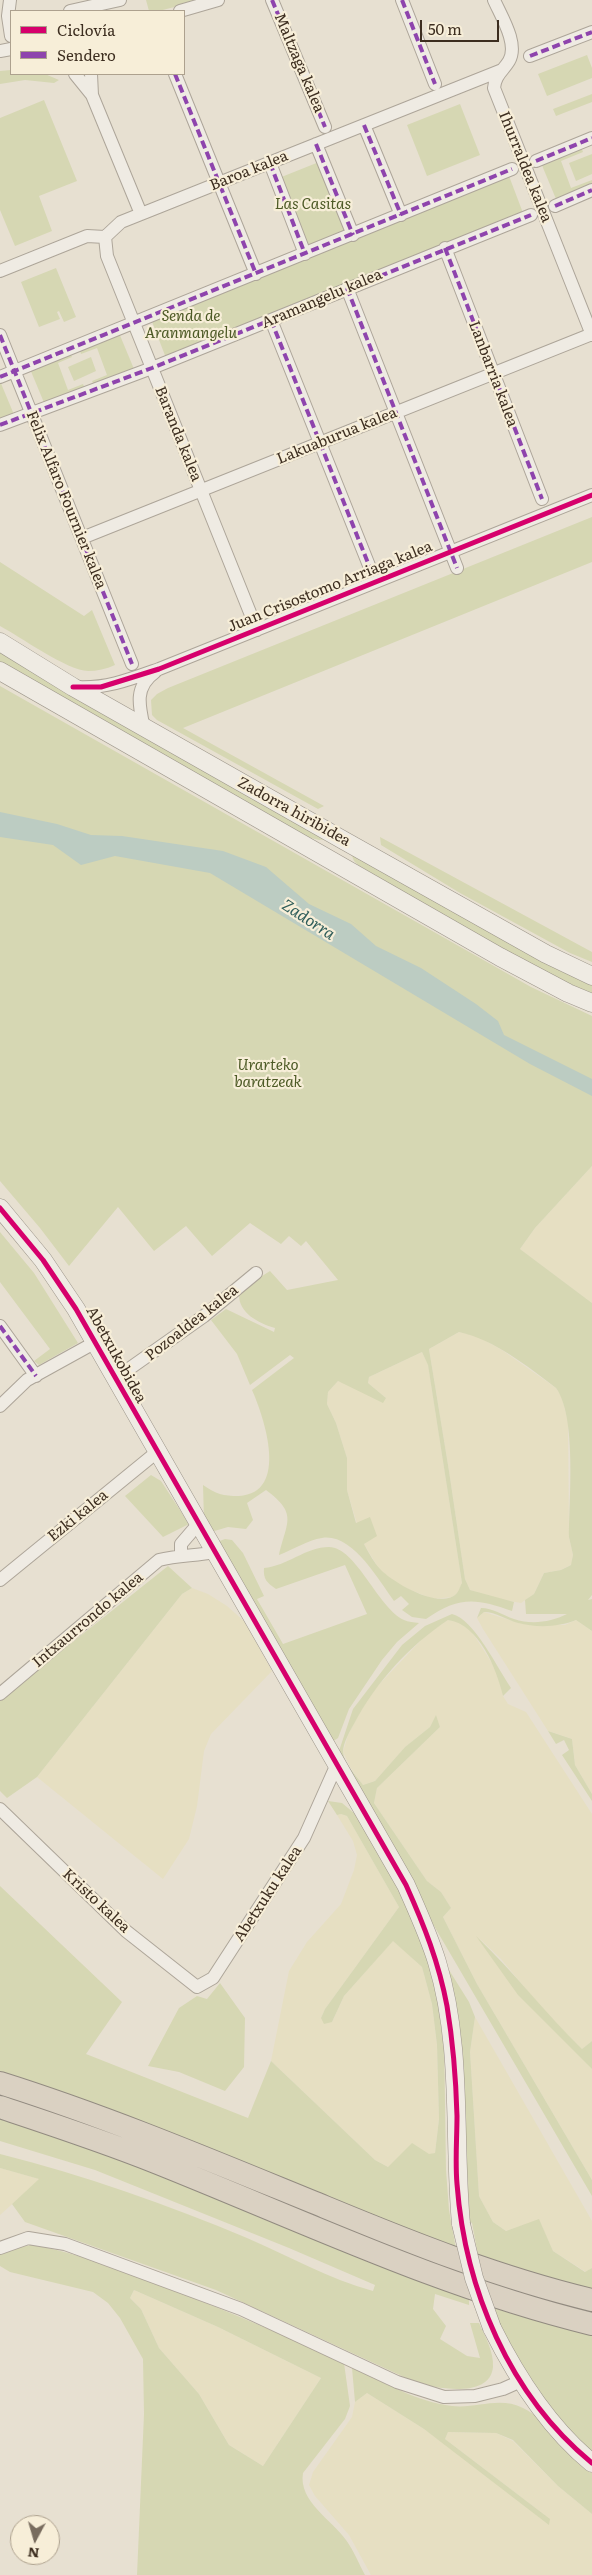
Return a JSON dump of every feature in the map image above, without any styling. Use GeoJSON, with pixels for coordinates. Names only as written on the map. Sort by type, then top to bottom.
{"type":"FeatureCollection","features":[{"type":"Feature","properties":{"kind":"highway"},"geometry":{"type":"LineString","coordinates":[[0,2083],[153,2137],[442,2255],[554,2291],[592,2300]]}},
{"type":"Feature","properties":{"kind":"highway"},"geometry":{"type":"LineString","coordinates":[[0,2107],[152,2160],[441,2279],[508,2302],[592,2324]]}},
{"type":"Feature","properties":{"kind":"street"},"geometry":{"type":"LineString","coordinates":[[8,27],[10,0]]}},
{"type":"Feature","properties":{"kind":"street"},"geometry":{"type":"LineString","coordinates":[[77,10],[120,0]]}},
{"type":"Feature","properties":{"kind":"street"},"geometry":{"type":"LineString","coordinates":[[183,10],[218,0]]}},
{"type":"Feature","properties":{"kind":"street","name":"Maltzaga kalea"},"geometry":{"type":"LineString","coordinates":[[272,0],[325,127]]}},
{"type":"Feature","properties":{"kind":"street"},"geometry":{"type":"LineString","coordinates":[[402,0],[435,84]]}},
{"type":"Feature","properties":{"kind":"street","name":"Ihurraldea kalea"},"geometry":{"type":"LineString","coordinates":[[494,0],[512,46],[511,56],[496,76],[494,88],[592,334]]}},
{"type":"Feature","properties":{"kind":"street"},"geometry":{"type":"LineString","coordinates":[[530,56],[592,32]]}},
{"type":"Feature","properties":{"kind":"street","name":"Baroa kalea"},"geometry":{"type":"LineString","coordinates":[[105,236],[121,222],[502,70]]}},
{"type":"Feature","properties":{"kind":"street"},"geometry":{"type":"LineString","coordinates":[[75,75],[92,95],[141,214]]}},
{"type":"Feature","properties":{"kind":"street"},"geometry":{"type":"LineString","coordinates":[[91,75],[92,95]]}},
{"type":"Feature","properties":{"kind":"street"},"geometry":{"type":"LineString","coordinates":[[174,75],[256,274]]}},
{"type":"Feature","properties":{"kind":"street"},"geometry":{"type":"LineString","coordinates":[[364,125],[401,215]]}},
{"type":"Feature","properties":{"kind":"street"},"geometry":{"type":"LineString","coordinates":[[536,161],[592,138]]}},
{"type":"Feature","properties":{"kind":"street"},"geometry":{"type":"LineString","coordinates":[[316,144],[352,235]]}},
{"type":"Feature","properties":{"kind":"street"},"geometry":{"type":"LineString","coordinates":[[270,163],[305,254]]}},
{"type":"Feature","properties":{"kind":"street"},"geometry":{"type":"LineString","coordinates":[[0,377],[512,169]]}},
{"type":"Feature","properties":{"kind":"street"},"geometry":{"type":"LineString","coordinates":[[554,206],[592,190]]}},
{"type":"Feature","properties":{"kind":"street","name":"Aramangelu kalea"},"geometry":{"type":"LineString","coordinates":[[0,426],[152,368],[445,248],[531,215]]}},
{"type":"Feature","properties":{"kind":"street"},"geometry":{"type":"LineString","coordinates":[[0,271],[87,236],[105,236]]}},
{"type":"Feature","properties":{"kind":"street","name":"Baranda kalea"},"geometry":{"type":"LineString","coordinates":[[105,236],[106,256],[257,630]]}},
{"type":"Feature","properties":{"kind":"street","name":"Lanbarria kalea"},"geometry":{"type":"LineString","coordinates":[[445,248],[542,499]]}},
{"type":"Feature","properties":{"kind":"street"},"geometry":{"type":"LineString","coordinates":[[347,288],[397,412],[456,568]]}},
{"type":"Feature","properties":{"kind":"street"},"geometry":{"type":"LineString","coordinates":[[271,320],[370,568]]}},
{"type":"Feature","properties":{"kind":"street","name":"Lakuaburua kalea"},"geometry":{"type":"LineString","coordinates":[[82,538],[592,334]]}},
{"type":"Feature","properties":{"kind":"street","name":"Felix Alfaro Fournier kalea"},"geometry":{"type":"LineString","coordinates":[[0,336],[132,664]]}},
{"type":"Feature","properties":{"kind":"street","name":"Juan Crisostomo Arriaga kalea"},"geometry":{"type":"LineString","coordinates":[[73,687],[100,687],[159,670],[592,495]]}},
{"type":"Feature","properties":{"kind":"street","name":"Zadorra hiribidea"},"geometry":{"type":"LineString","coordinates":[[0,642],[144,728],[546,954],[592,976]]}},
{"type":"Feature","properties":{"kind":"street","name":"Juan Crisostomo Arriaga kalea"},"geometry":{"type":"LineString","coordinates":[[144,728],[139,704],[140,690],[149,677],[159,670]]}},
{"type":"Feature","properties":{"kind":"street","name":"Zadorra hiribidea"},"geometry":{"type":"LineString","coordinates":[[0,671],[500,957],[568,993],[592,1003]]}},
{"type":"Feature","properties":{"kind":"street","name":"Abetxukobidea"},"geometry":{"type":"LineString","coordinates":[[0,1208],[61,1285],[406,1885],[438,1964],[447,2008],[452,2049],[456,2114],[457,2181],[461,2224],[474,2278],[492,2328],[521,2381],[563,2436],[592,2463]]}},
{"type":"Feature","properties":{"kind":"street","name":"Pozoaldea kalea"},"geometry":{"type":"LineString","coordinates":[[126,1371],[204,1316],[256,1273]]}},
{"type":"Feature","properties":{"kind":"street"},"geometry":{"type":"LineString","coordinates":[[0,1326],[31,1378]]}},
{"type":"Feature","properties":{"kind":"street"},"geometry":{"type":"LineString","coordinates":[[0,1393],[94,1343]]}},
{"type":"Feature","properties":{"kind":"street"},"geometry":{"type":"LineString","coordinates":[[0,1406],[31,1378]]}},
{"type":"Feature","properties":{"kind":"street","name":"Ezki kalea"},"geometry":{"type":"LineString","coordinates":[[0,1580],[156,1452]]}},
{"type":"Feature","properties":{"kind":"street"},"geometry":{"type":"LineString","coordinates":[[181,1554],[181,1544],[199,1523]]}},
{"type":"Feature","properties":{"kind":"street","name":"Intxaurrondo kalea"},"geometry":{"type":"LineString","coordinates":[[0,1694],[160,1560],[181,1554],[193,1556],[215,1552]]}},
{"type":"Feature","properties":{"kind":"street","name":"Abetxuku kalea"},"geometry":{"type":"LineString","coordinates":[[197,1988],[213,1978],[304,1838],[337,1764]]}},
{"type":"Feature","properties":{"kind":"street","name":"Kristo kalea"},"geometry":{"type":"LineString","coordinates":[[0,1809],[126,1931],[197,1988]]}},
{"type":"Feature","properties":{"kind":"street"},"geometry":{"type":"LineString","coordinates":[[0,2248],[28,2238],[65,2244],[241,2309],[396,2382],[444,2397],[475,2396],[503,2389],[521,2381]]}},
{"type":"Feature","properties":{"kind":"shaded area"},"geometry":{"type":"Polygon","coordinates":[[[592,1166],[592,1303],[520,1249],[535,1228],[592,1166]]]}},
{"type":"Feature","properties":{"kind":"shaded area"},"geometry":{"type":"Polygon","coordinates":[[[459,1332],[477,1336],[502,1350],[556,1388],[562,1397],[568,1422],[569,1537],[573,1555],[572,1564],[561,1570],[544,1573],[534,1594],[521,1603],[498,1599],[470,1590],[465,1579],[429,1349],[459,1332]]]}},
{"type":"Feature","properties":{"kind":"shaded area"},"geometry":{"type":"Polygon","coordinates":[[[422,1352],[428,1364],[462,1583],[458,1593],[452,1597],[433,1599],[398,1585],[379,1569],[364,1544],[370,1518],[357,1524],[347,1490],[347,1458],[336,1423],[327,1404],[328,1392],[338,1381],[386,1398],[368,1383],[369,1377],[422,1352]]]}},
{"type":"Feature","properties":{"kind":"shaded area"},"geometry":{"type":"Polygon","coordinates":[[[192,1588],[208,1594],[227,1606],[245,1622],[272,1671],[211,1734],[204,1751],[197,1806],[189,1839],[163,1879],[37,1777],[182,1594],[192,1588]]]}},
{"type":"Feature","properties":{"kind":"shaded area"},"geometry":{"type":"Polygon","coordinates":[[[484,1612],[519,1623],[565,1625],[576,1620],[592,1631],[592,1794],[575,1765],[572,1739],[548,1731],[477,1618],[484,1612]]]}},
{"type":"Feature","properties":{"kind":"shaded area"},"geometry":{"type":"Polygon","coordinates":[[[448,1620],[458,1621],[472,1632],[497,1671],[503,1696],[508,1704],[526,1712],[592,1814],[592,2041],[582,2049],[549,2017],[501,1959],[479,1938],[592,2069],[592,2180],[477,1984],[443,1917],[451,1908],[441,1892],[427,1881],[374,1803],[377,1788],[440,1727],[436,1716],[430,1727],[405,1747],[375,1781],[363,1785],[350,1767],[343,1752],[348,1735],[369,1695],[427,1634],[448,1620]]]}},
{"type":"Feature","properties":{"kind":"shaded area"},"geometry":{"type":"Polygon","coordinates":[[[337,1815],[347,1816],[399,1907],[325,2009],[321,2018],[332,2022],[344,1996],[393,1940],[422,1967],[432,2004],[437,2045],[439,2119],[435,2153],[388,2167],[375,2160],[271,2061],[289,1971],[307,1942],[341,1904],[354,1870],[357,1855],[353,1841],[337,1815]]]}},
{"type":"Feature","properties":{"kind":"shaded area"},"geometry":{"type":"Polygon","coordinates":[[[475,2017],[592,2221],[592,2268],[586,2272],[553,2251],[539,2220],[506,2231],[493,2222],[479,2196],[470,2052],[475,2017]]]}},
{"type":"Feature","properties":{"kind":"shaded area"},"geometry":{"type":"Polygon","coordinates":[[[0,2168],[40,2179],[0,2215],[0,2168]]]}},
{"type":"Feature","properties":{"kind":"shaded area"},"geometry":{"type":"Polygon","coordinates":[[[134,2290],[218,2327],[321,2378],[263,2466],[229,2445],[199,2394],[159,2348],[141,2309],[130,2298],[134,2290]]]}},
{"type":"Feature","properties":{"kind":"shaded area"},"geometry":{"type":"Polygon","coordinates":[[[367,2393],[424,2429],[550,2519],[445,2439],[448,2432],[496,2433],[513,2441],[558,2486],[592,2514],[592,2575],[371,2575],[349,2535],[315,2496],[309,2485],[313,2472],[352,2417],[355,2402],[367,2393]]]}},
{"type":"Feature","properties":{"kind":"green space"},"geometry":{"type":"Polygon","coordinates":[[[146,0],[201,0],[163,10],[149,10],[146,0]]]}},
{"type":"Feature","properties":{"kind":"green space"},"geometry":{"type":"Polygon","coordinates":[[[587,55],[592,68],[592,78],[547,96],[538,74],[587,55]]]}},
{"type":"Feature","properties":{"kind":"green space"},"geometry":{"type":"Polygon","coordinates":[[[10,70],[10,75],[47,75],[59,80],[54,83],[25,80],[0,84],[0,71],[10,70]]]}},
{"type":"Feature","properties":{"kind":"green space"},"geometry":{"type":"Polygon","coordinates":[[[592,94],[592,102],[556,116],[553,109],[592,94]]]}},
{"type":"Feature","properties":{"kind":"green space"},"geometry":{"type":"Polygon","coordinates":[[[44,100],[77,181],[39,196],[52,231],[15,246],[0,210],[0,118],[44,100]]]}},
{"type":"Feature","properties":{"kind":"green space"},"geometry":{"type":"Polygon","coordinates":[[[460,104],[480,155],[427,176],[407,125],[460,104]]]}},
{"type":"Feature","properties":{"kind":"green space"},"geometry":{"type":"Polygon","coordinates":[[[581,147],[583,152],[561,161],[571,188],[592,180],[592,185],[556,199],[541,163],[581,147]]]}},
{"type":"Feature","properties":{"kind":"green space"},"geometry":{"type":"Polygon","coordinates":[[[592,154],[592,174],[576,181],[569,163],[592,154]]]}},
{"type":"Feature","properties":{"kind":"green space","name":"Las Casitas"},"geometry":{"type":"Polygon","coordinates":[[[319,162],[347,233],[307,249],[279,178],[319,162]]]}},
{"type":"Feature","properties":{"kind":"green space","name":"Senda de Aranmangelu"},"geometry":{"type":"Polygon","coordinates":[[[509,176],[523,213],[166,358],[151,319],[509,176]]]}},
{"type":"Feature","properties":{"kind":"green space"},"geometry":{"type":"Polygon","coordinates":[[[56,268],[76,317],[64,322],[59,311],[57,312],[60,319],[39,327],[21,282],[56,268]]]}},
{"type":"Feature","properties":{"kind":"green space"},"geometry":{"type":"Polygon","coordinates":[[[119,333],[134,369],[94,385],[92,381],[107,375],[97,348],[81,354],[79,348],[119,333]]]}},
{"type":"Feature","properties":{"kind":"green space"},"geometry":{"type":"Polygon","coordinates":[[[70,353],[72,357],[58,363],[68,390],[83,384],[85,389],[45,405],[30,369],[70,353]]]}},
{"type":"Feature","properties":{"kind":"green space"},"geometry":{"type":"Polygon","coordinates":[[[91,357],[96,371],[74,381],[68,367],[91,357]]]}},
{"type":"Feature","properties":{"kind":"green space"},"geometry":{"type":"Polygon","coordinates":[[[0,381],[15,417],[0,423],[0,381]]]}},
{"type":"Feature","properties":{"kind":"green space"},"geometry":{"type":"Polygon","coordinates":[[[592,517],[592,562],[183,728],[324,806],[318,809],[157,720],[152,715],[151,700],[168,688],[592,517]]]}},
{"type":"Feature","properties":{"kind":"green space"},"geometry":{"type":"Polygon","coordinates":[[[0,562],[84,616],[92,610],[115,665],[95,671],[79,669],[56,659],[0,626],[0,562]]]}},
{"type":"Feature","properties":{"kind":"green space"},"geometry":{"type":"Polygon","coordinates":[[[0,648],[329,839],[319,840],[307,837],[258,808],[188,775],[0,667],[0,648]]]}},
{"type":"Feature","properties":{"kind":"green space","name":"Urarteko baratzeak"},"geometry":{"type":"Polygon","coordinates":[[[0,686],[531,987],[592,1016],[592,1166],[535,1228],[520,1249],[592,1303],[592,1595],[588,1600],[592,1599],[592,1631],[576,1620],[562,1624],[540,1626],[525,1625],[488,1612],[484,1612],[477,1618],[481,1608],[490,1609],[514,1619],[528,1622],[548,1621],[567,1614],[526,1614],[525,1600],[534,1594],[544,1573],[561,1570],[571,1565],[573,1555],[569,1537],[570,1460],[567,1418],[563,1401],[556,1388],[498,1347],[459,1332],[429,1349],[465,1579],[470,1590],[514,1602],[512,1611],[488,1604],[468,1602],[448,1606],[426,1619],[412,1617],[402,1610],[409,1604],[401,1596],[394,1601],[363,1559],[344,1543],[333,1538],[322,1538],[279,1555],[288,1519],[283,1506],[266,1490],[247,1503],[253,1520],[246,1529],[228,1527],[211,1532],[204,1520],[203,1485],[220,1494],[239,1496],[255,1492],[264,1482],[269,1468],[267,1435],[252,1390],[294,1358],[290,1355],[250,1385],[237,1354],[211,1320],[226,1309],[274,1332],[275,1328],[256,1320],[242,1307],[239,1295],[248,1285],[270,1271],[287,1290],[338,1280],[306,1241],[301,1246],[289,1236],[281,1244],[250,1223],[212,1256],[186,1226],[154,1251],[118,1207],[69,1266],[0,1181],[0,686]],[[422,1352],[369,1377],[368,1383],[386,1398],[383,1403],[338,1381],[328,1392],[327,1404],[336,1423],[347,1458],[347,1490],[356,1523],[370,1517],[377,1536],[364,1544],[381,1570],[396,1582],[418,1593],[440,1599],[450,1598],[457,1593],[462,1583],[428,1365],[422,1352]]]}},
{"type":"Feature","properties":{"kind":"green space"},"geometry":{"type":"Polygon","coordinates":[[[380,837],[592,952],[592,962],[570,953],[460,893],[381,845],[380,837]]]}},
{"type":"Feature","properties":{"kind":"green space"},"geometry":{"type":"Polygon","coordinates":[[[350,851],[592,981],[592,998],[437,912],[358,865],[350,851]]]}},
{"type":"Feature","properties":{"kind":"green space"},"geometry":{"type":"Polygon","coordinates":[[[0,1232],[34,1273],[78,1343],[39,1365],[34,1361],[50,1349],[0,1282],[0,1232]]]}},
{"type":"Feature","properties":{"kind":"green space"},"geometry":{"type":"Polygon","coordinates":[[[151,1475],[161,1481],[189,1524],[163,1537],[125,1496],[151,1475]]]}},
{"type":"Feature","properties":{"kind":"green space"},"geometry":{"type":"Polygon","coordinates":[[[225,1539],[232,1540],[243,1553],[264,1596],[257,1599],[283,1644],[367,1614],[345,1565],[276,1589],[266,1580],[264,1568],[281,1564],[304,1553],[321,1548],[329,1547],[339,1550],[358,1567],[385,1604],[394,1613],[406,1621],[419,1623],[397,1642],[382,1660],[349,1709],[338,1738],[332,1742],[217,1542],[225,1539]]]}},
{"type":"Feature","properties":{"kind":"green space"},"geometry":{"type":"Polygon","coordinates":[[[168,1566],[192,1588],[182,1594],[37,1777],[7,1798],[0,1791],[0,1700],[168,1566]]]}},
{"type":"Feature","properties":{"kind":"green space"},"geometry":{"type":"Polygon","coordinates":[[[452,1614],[469,1625],[477,1635],[511,1688],[503,1696],[485,1650],[469,1630],[459,1623],[448,1620],[420,1641],[383,1679],[372,1694],[345,1741],[343,1752],[348,1765],[363,1785],[375,1781],[405,1747],[430,1727],[436,1715],[440,1727],[377,1788],[374,1803],[427,1881],[441,1892],[451,1908],[443,1917],[477,1984],[592,2180],[592,2196],[430,1919],[338,1754],[353,1709],[402,1645],[425,1626],[452,1614]]]}},
{"type":"Feature","properties":{"kind":"green space"},"geometry":{"type":"Polygon","coordinates":[[[548,1731],[572,1739],[575,1765],[592,1794],[592,1801],[562,1755],[569,1750],[564,1740],[556,1744],[548,1731]]]}},
{"type":"Feature","properties":{"kind":"green space"},"geometry":{"type":"Polygon","coordinates":[[[328,1801],[342,1803],[354,1813],[371,1840],[408,1906],[436,1978],[444,2035],[446,2170],[449,2210],[456,2249],[0,2075],[0,1886],[122,2002],[86,2054],[248,2118],[271,2061],[375,2160],[388,2167],[412,2143],[429,2154],[435,2153],[439,2119],[437,2045],[432,2004],[422,1967],[393,1941],[344,1996],[332,2022],[324,2024],[321,2018],[325,2009],[399,1907],[347,1816],[337,1815],[328,1801]]]}},
{"type":"Feature","properties":{"kind":"green space"},"geometry":{"type":"Polygon","coordinates":[[[476,1936],[582,2049],[592,2041],[592,2069],[518,1995],[476,1936]]]}},
{"type":"Feature","properties":{"kind":"green space"},"geometry":{"type":"Polygon","coordinates":[[[449,1970],[469,2002],[475,2017],[470,2052],[479,2196],[493,2222],[506,2231],[539,2219],[553,2251],[585,2272],[592,2268],[592,2290],[522,2271],[478,2255],[472,2223],[468,2221],[446,1971],[449,1970]]]}},
{"type":"Feature","properties":{"kind":"green space"},"geometry":{"type":"Polygon","coordinates":[[[220,1983],[245,2018],[244,2067],[225,2091],[179,2072],[148,2066],[179,2008],[197,1996],[207,1999],[220,1983]]]}},
{"type":"Feature","properties":{"kind":"green space"},"geometry":{"type":"Polygon","coordinates":[[[0,2119],[99,2151],[469,2298],[469,2305],[435,2294],[433,2309],[446,2326],[440,2339],[467,2356],[480,2358],[470,2323],[479,2323],[489,2344],[492,2356],[493,2367],[490,2377],[483,2384],[461,2389],[449,2389],[417,2383],[216,2290],[25,2222],[12,2204],[39,2179],[0,2168],[0,2154],[63,2171],[156,2202],[247,2238],[325,2274],[357,2286],[373,2291],[375,2285],[289,2248],[95,2170],[0,2141],[0,2119]]]}},
{"type":"Feature","properties":{"kind":"green space"},"geometry":{"type":"Polygon","coordinates":[[[31,2245],[69,2253],[93,2261],[211,2305],[344,2363],[350,2406],[345,2419],[303,2473],[303,2483],[317,2510],[349,2544],[365,2575],[137,2575],[144,2414],[143,2359],[120,2318],[108,2303],[93,2292],[10,2272],[0,2266],[0,2254],[10,2249],[31,2245]],[[134,2290],[130,2298],[141,2309],[159,2348],[199,2394],[229,2445],[263,2466],[321,2378],[218,2327],[134,2290]]]}},
{"type":"Feature","properties":{"kind":"green space"},"geometry":{"type":"Polygon","coordinates":[[[493,2306],[592,2336],[592,2452],[557,2416],[524,2375],[508,2346],[493,2306]]]}},
{"type":"Feature","properties":{"kind":"green space"},"geometry":{"type":"Polygon","coordinates":[[[352,2368],[401,2391],[439,2404],[461,2406],[505,2403],[523,2408],[533,2414],[592,2473],[592,2514],[558,2486],[513,2440],[496,2433],[448,2432],[445,2439],[550,2519],[549,2525],[424,2429],[367,2393],[355,2402],[352,2368]]]}},
{"type":"Feature","properties":{"kind":"water","name":"Zadorra"},"geometry":{"type":"Polygon","coordinates":[[[0,812],[57,824],[91,835],[122,836],[223,851],[266,867],[309,904],[351,924],[376,946],[421,968],[476,1004],[498,1021],[504,1035],[592,1079],[592,1096],[530,1064],[210,873],[115,856],[81,865],[53,845],[0,837],[0,812]]]}},
{"type":"Feature","properties":{"kind":"marked path"},"geometry":{"type":"LineString","coordinates":[[272,0],[325,127]]}},
{"type":"Feature","properties":{"kind":"marked path"},"geometry":{"type":"LineString","coordinates":[[402,0],[435,84]]}},
{"type":"Feature","properties":{"kind":"marked path"},"geometry":{"type":"LineString","coordinates":[[530,56],[592,32]]}},
{"type":"Feature","properties":{"kind":"marked path"},"geometry":{"type":"LineString","coordinates":[[175,75],[256,274]]}},
{"type":"Feature","properties":{"kind":"marked path"},"geometry":{"type":"LineString","coordinates":[[364,125],[401,215]]}},
{"type":"Feature","properties":{"kind":"marked path"},"geometry":{"type":"LineString","coordinates":[[536,161],[592,138]]}},
{"type":"Feature","properties":{"kind":"marked path"},"geometry":{"type":"LineString","coordinates":[[316,144],[353,235]]}},
{"type":"Feature","properties":{"kind":"marked path"},"geometry":{"type":"LineString","coordinates":[[270,163],[305,254]]}},
{"type":"Feature","properties":{"kind":"marked path"},"geometry":{"type":"LineString","coordinates":[[0,377],[512,169]]}},
{"type":"Feature","properties":{"kind":"marked path"},"geometry":{"type":"LineString","coordinates":[[555,206],[592,190]]}},
{"type":"Feature","properties":{"kind":"marked path"},"geometry":{"type":"LineString","coordinates":[[0,425],[152,368],[531,215]]}},
{"type":"Feature","properties":{"kind":"marked path"},"geometry":{"type":"LineString","coordinates":[[445,248],[542,499]]}},
{"type":"Feature","properties":{"kind":"marked path"},"geometry":{"type":"LineString","coordinates":[[347,288],[457,568]]}},
{"type":"Feature","properties":{"kind":"marked path"},"geometry":{"type":"LineString","coordinates":[[271,320],[370,568]]}},
{"type":"Feature","properties":{"kind":"marked path"},"geometry":{"type":"LineString","coordinates":[[0,335],[132,664]]}},
{"type":"Feature","properties":{"kind":"marked path"},"geometry":{"type":"LineString","coordinates":[[0,1326],[36,1376]]}},
{"type":"Feature","properties":{"kind":"cycle path"},"geometry":{"type":"LineString","coordinates":[[73,687],[101,687],[159,669],[592,495]]}},
{"type":"Feature","properties":{"kind":"cycle path"},"geometry":{"type":"LineString","coordinates":[[0,1208],[43,1260],[76,1309],[406,1885],[430,1944],[447,2006],[453,2047],[456,2089],[457,2184],[470,2262],[481,2300],[496,2337],[515,2373],[537,2405],[563,2436],[592,2463]]}}]}
